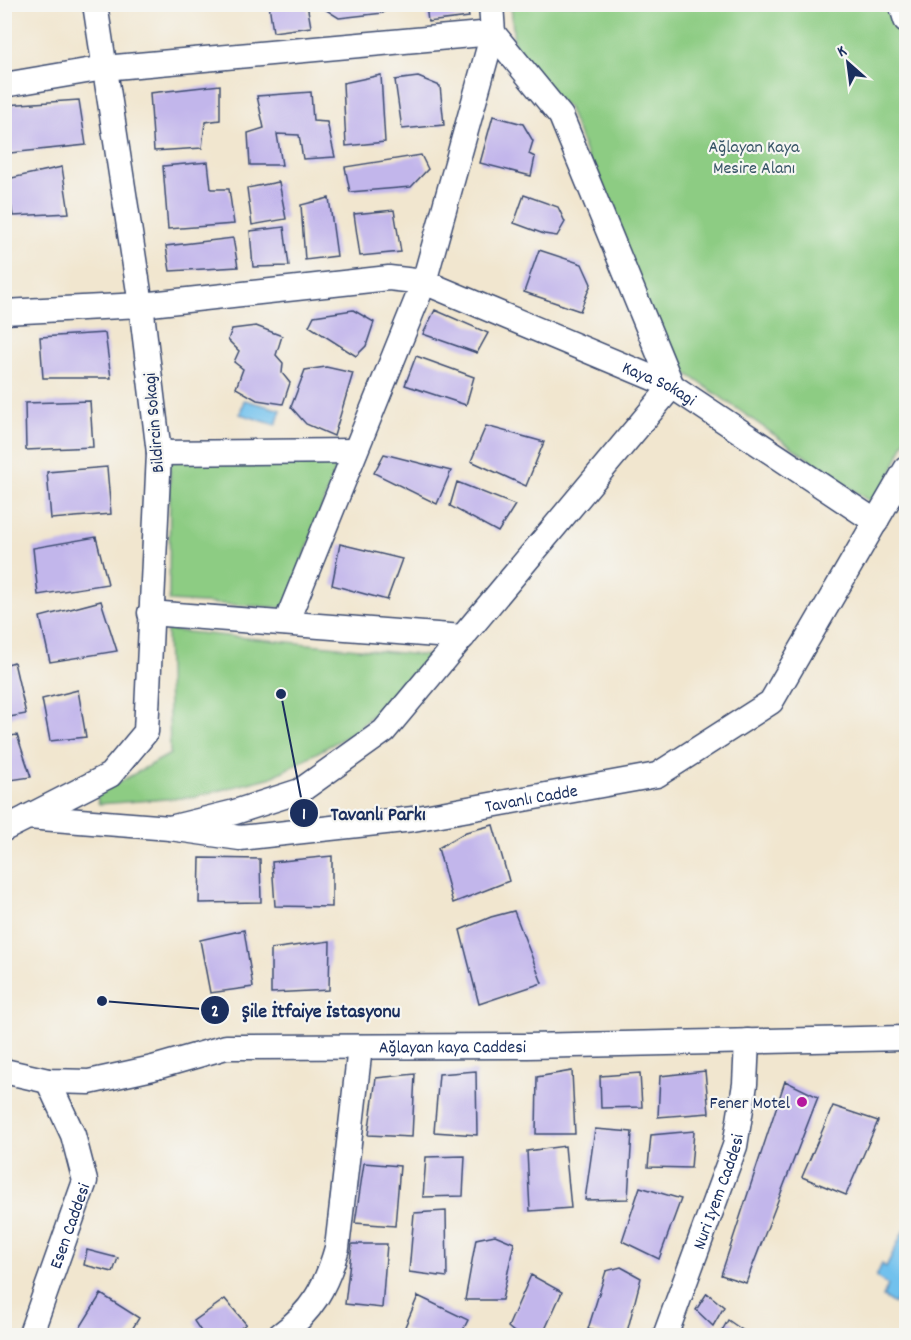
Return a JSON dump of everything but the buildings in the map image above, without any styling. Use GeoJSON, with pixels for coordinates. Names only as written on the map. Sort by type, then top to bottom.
{"type":"FeatureCollection","features":[{"type":"Feature","properties":{"kind":"street","name":"Bildircin Sokagi"},"geometry":{"type":"LineString","coordinates":[[28,817],[110,775],[147,732],[150,613],[159,453],[141,306],[95,4]]}},
{"type":"Feature","properties":{"kind":"street"},"geometry":{"type":"LineString","coordinates":[[286,623],[424,282],[493,33],[491,4]]}},
{"type":"Feature","properties":{"kind":"street"},"geometry":{"type":"LineString","coordinates":[[901,4],[906,20]]}},
{"type":"Feature","properties":{"kind":"street"},"geometry":{"type":"LineString","coordinates":[[4,85],[104,68],[493,33]]}},
{"type":"Feature","properties":{"kind":"street"},"geometry":{"type":"LineString","coordinates":[[170,828],[235,812],[300,791],[384,731],[672,386],[561,116],[493,33]]}},
{"type":"Feature","properties":{"kind":"street","name":"Kaya Sokagi"},"geometry":{"type":"LineString","coordinates":[[4,312],[141,306],[389,278],[424,282],[672,386],[876,522]]}},
{"type":"Feature","properties":{"kind":"street"},"geometry":{"type":"LineString","coordinates":[[159,453],[355,451]]}},
{"type":"Feature","properties":{"kind":"street","name":"Tavanlı Cadde"},"geometry":{"type":"LineString","coordinates":[[28,817],[170,828],[240,838],[413,819],[657,775],[771,702],[906,468]]}},
{"type":"Feature","properties":{"kind":"street"},"geometry":{"type":"LineString","coordinates":[[150,613],[463,637]]}},
{"type":"Feature","properties":{"kind":"street"},"geometry":{"type":"LineString","coordinates":[[4,829],[28,817]]}},
{"type":"Feature","properties":{"kind":"street","name":"Ağlayan kaya Caddesi"},"geometry":{"type":"LineString","coordinates":[[4,1071],[48,1082],[89,1082],[153,1068],[226,1047],[539,1046],[906,1038]]}},
{"type":"Feature","properties":{"kind":"street","name":"Nuri Iyem Caddesi"},"geometry":{"type":"LineString","coordinates":[[665,1335],[735,1146],[745,1084],[747,1041]]}},
{"type":"Feature","properties":{"kind":"street"},"geometry":{"type":"LineString","coordinates":[[279,1335],[297,1323],[322,1290],[337,1248],[360,1047]]}},
{"type":"Feature","properties":{"kind":"street","name":"Esen Caddesi"},"geometry":{"type":"LineString","coordinates":[[30,1335],[85,1181],[73,1135],[48,1082]]}},
{"type":"Feature","properties":{"kind":"green space","name":"Ağlayan Kaya Mesire Alanı"},"geometry":{"type":"Polygon","coordinates":[[[511,5],[890,5],[906,55],[906,438],[880,500],[869,501],[666,359],[568,107],[516,68],[511,5]]]}},
{"type":"Feature","properties":{"kind":"green space"},"geometry":{"type":"Polygon","coordinates":[[[170,460],[338,462],[286,608],[169,601],[170,460]]]}},
{"type":"Feature","properties":{"kind":"green space"},"geometry":{"type":"Polygon","coordinates":[[[167,630],[431,656],[355,732],[272,777],[194,797],[99,804],[96,795],[170,754],[167,630]]]}},
{"type":"Feature","properties":{"kind":"water"},"geometry":{"type":"Polygon","coordinates":[[[244,400],[281,410],[276,425],[240,414],[244,400]]]}},
{"type":"Feature","properties":{"kind":"water"},"geometry":{"type":"Polygon","coordinates":[[[906,1230],[906,1294],[900,1291],[894,1304],[883,1297],[888,1285],[876,1277],[882,1264],[886,1267],[906,1230]]]}},
{"type":"Feature","properties":{"kind":"place","name":"Tavanlı Parkı"},"geometry":{"type":"Point","coordinates":[281,694]}},
{"type":"Feature","properties":{"kind":"place","name":"Şile İtfaiye İstasyonu"},"geometry":{"type":"Point","coordinates":[102,1001]}},
{"type":"Feature","properties":{"kind":"place","name":"Fener Motel"},"geometry":{"type":"Point","coordinates":[802,1102]}}]}
